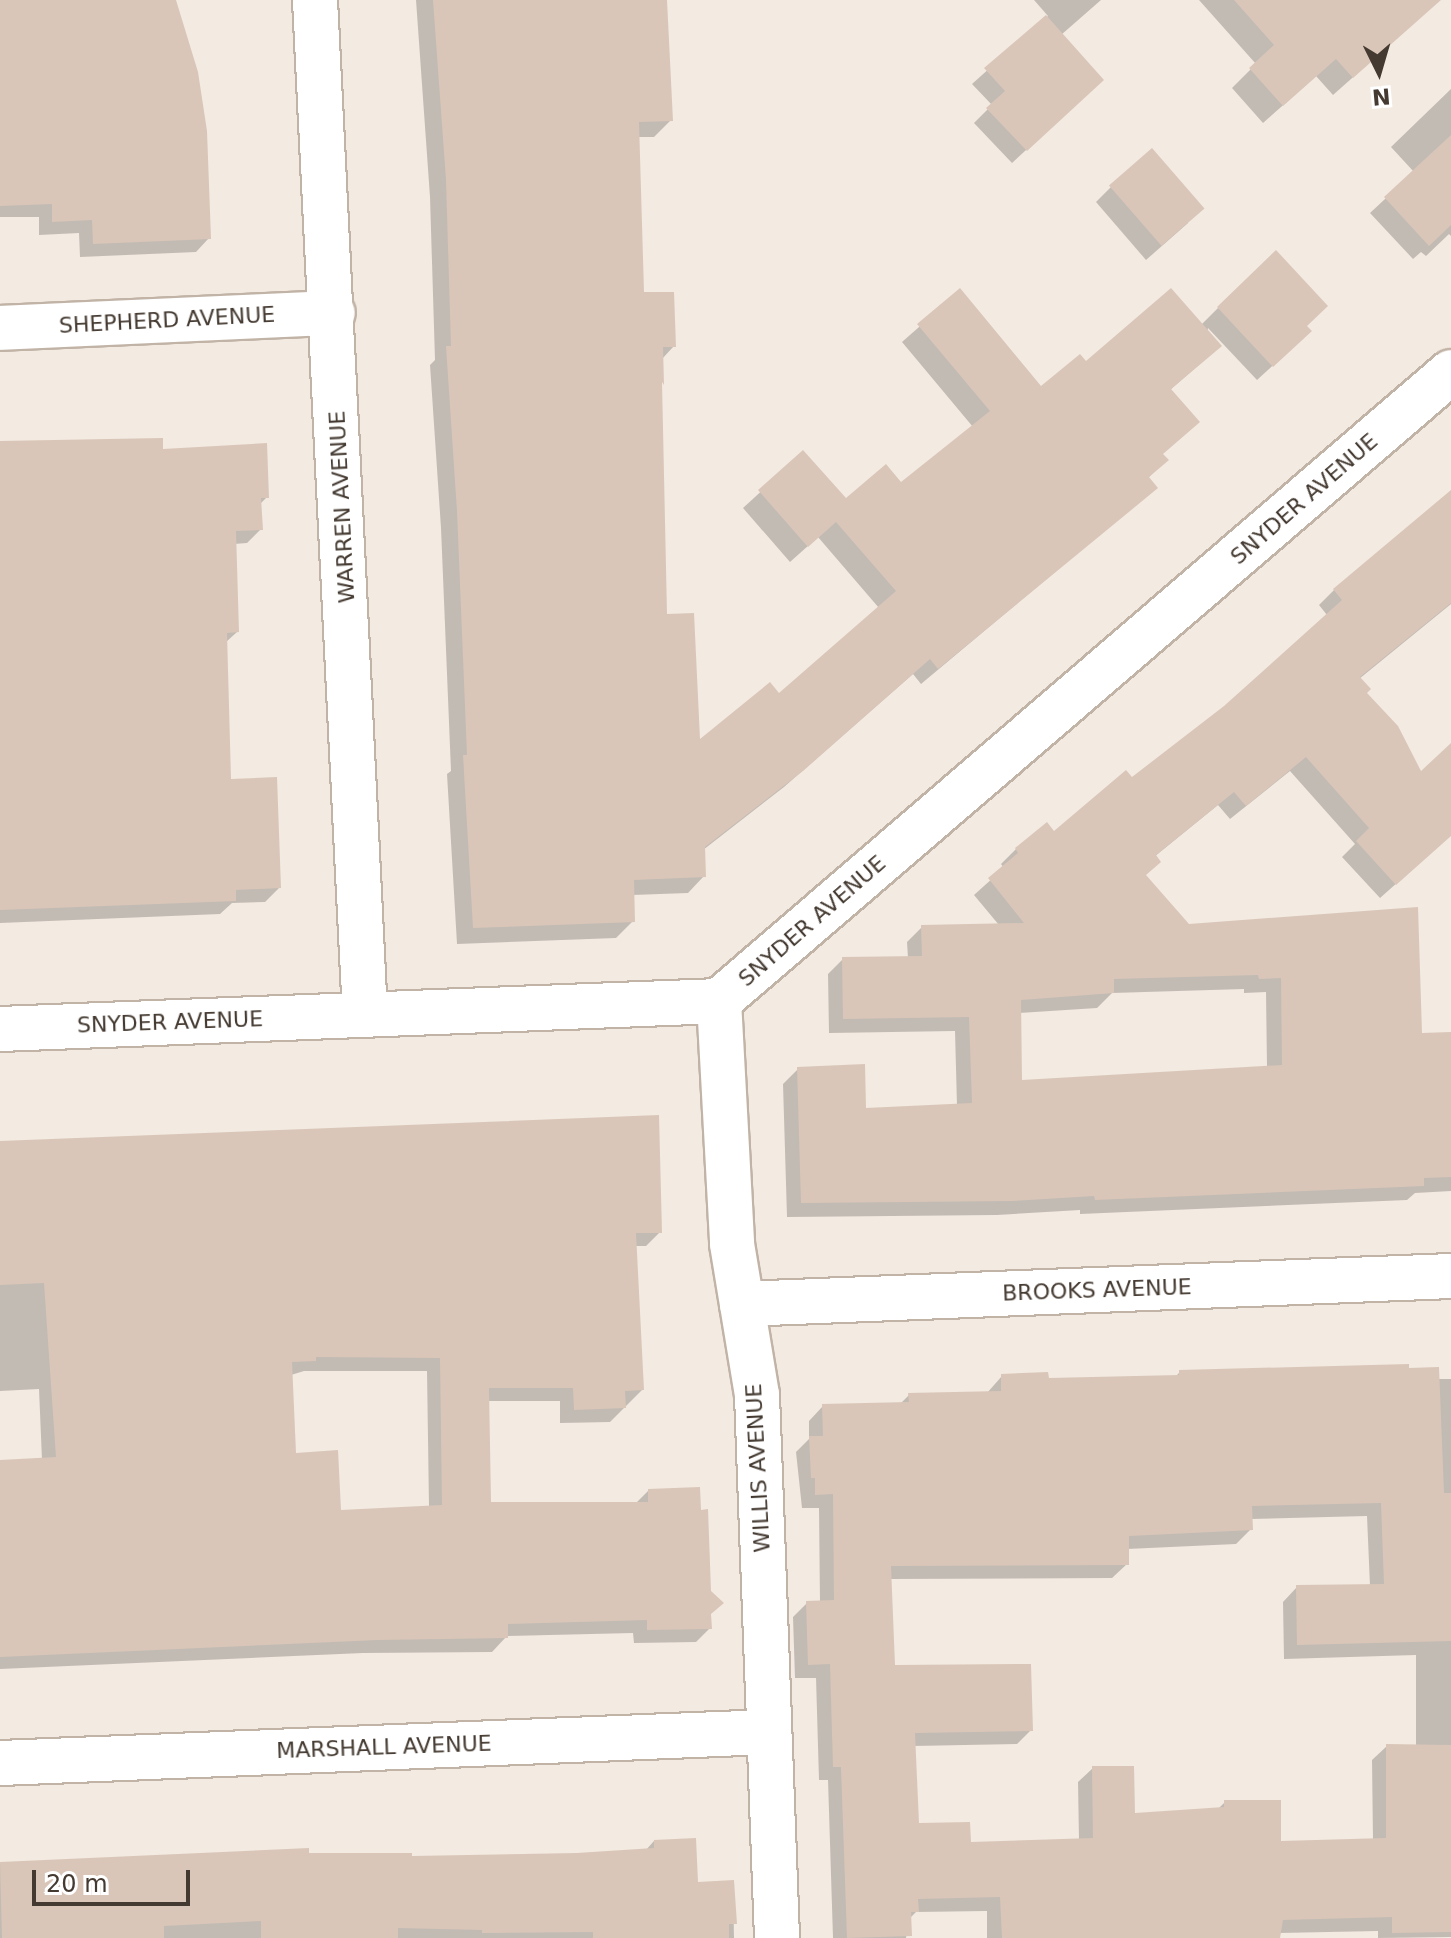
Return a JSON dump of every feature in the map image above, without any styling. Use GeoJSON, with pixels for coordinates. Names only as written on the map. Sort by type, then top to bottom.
{"type":"FeatureCollection","features":[{"type":"Feature","properties":{"kind":"street","name":"WARREN AVENUE"},"geometry":{"type":"LineString","coordinates":[[315,0],[333,313],[365,1015]]}},
{"type":"Feature","properties":{"kind":"street","name":"SHEPHERD AVENUE"},"geometry":{"type":"LineString","coordinates":[[0,328],[333,313]]}},
{"type":"Feature","properties":{"kind":"street","name":"SNYDER AVENUE"},"geometry":{"type":"LineString","coordinates":[[0,1029],[719,1001],[1451,372]]}},
{"type":"Feature","properties":{"kind":"street","name":"WILLIS AVENUE"},"geometry":{"type":"LineString","coordinates":[[719,1001],[732,1244],[757,1395],[777,1938]]}},
{"type":"Feature","properties":{"kind":"street","name":"BROOKS AVENUE"},"geometry":{"type":"LineString","coordinates":[[742,1304],[1451,1276]]}},
{"type":"Feature","properties":{"kind":"street","name":"MARSHALL AVENUE"},"geometry":{"type":"LineString","coordinates":[[0,1763],[769,1732]]}},
{"type":"Feature","properties":{"kind":"building"},"geometry":{"type":"Polygon","coordinates":[[[0,0],[176,0],[198,72],[207,131],[211,239],[93,244],[92,220],[52,222],[52,204],[0,206],[0,0]]]}},
{"type":"Feature","properties":{"kind":"building"},"geometry":{"type":"Polygon","coordinates":[[[433,0],[667,0],[673,121],[639,122],[644,292],[674,292],[676,347],[663,347],[664,385],[662,382],[667,614],[694,613],[700,739],[770,682],[779,693],[896,591],[836,522],[808,547],[758,490],[803,450],[846,498],[886,464],[901,482],[990,411],[917,324],[960,288],[1041,386],[1080,354],[1086,361],[1171,288],[1222,346],[1171,389],[1200,422],[1163,454],[1169,460],[1149,477],[1158,488],[938,669],[930,659],[803,771],[705,847],[706,877],[634,880],[635,922],[473,928],[463,755],[467,755],[457,511],[446,346],[451,346],[446,180],[433,0]]]}},
{"type":"Feature","properties":{"kind":"building"},"geometry":{"type":"Polygon","coordinates":[[[1234,0],[1441,0],[1353,78],[1336,59],[1283,106],[1249,68],[1274,45],[1234,0]]]}},
{"type":"Feature","properties":{"kind":"building"},"geometry":{"type":"Polygon","coordinates":[[[1046,15],[1104,80],[1027,151],[986,108],[1005,91],[984,68],[1046,15]]]}},
{"type":"Feature","properties":{"kind":"building"},"geometry":{"type":"Polygon","coordinates":[[[1451,135],[1451,225],[1429,246],[1384,197],[1451,135]]]}},
{"type":"Feature","properties":{"kind":"building"},"geometry":{"type":"Polygon","coordinates":[[[1152,148],[1204,208],[1161,246],[1109,185],[1152,148]]]}},
{"type":"Feature","properties":{"kind":"building"},"geometry":{"type":"Polygon","coordinates":[[[1276,250],[1328,306],[1307,326],[1312,331],[1273,367],[1217,307],[1276,250]]]}},
{"type":"Feature","properties":{"kind":"building"},"geometry":{"type":"Polygon","coordinates":[[[163,438],[163,449],[267,443],[269,498],[261,498],[263,530],[236,531],[239,632],[227,633],[231,779],[277,777],[281,888],[236,890],[236,901],[0,910],[0,441],[163,438]]]}},
{"type":"Feature","properties":{"kind":"building"},"geometry":{"type":"Polygon","coordinates":[[[1451,490],[1451,603],[1360,677],[1371,689],[1367,693],[1398,726],[1421,771],[1451,743],[1451,836],[1396,885],[1356,841],[1369,828],[1306,757],[1246,806],[1234,792],[1156,855],[1161,862],[1146,875],[1189,924],[1418,907],[1422,1033],[1451,1032],[1451,1177],[1424,1178],[1424,1186],[1095,1200],[1094,1196],[1013,1201],[801,1203],[797,1067],[865,1064],[866,1108],[972,1103],[969,1017],[843,1019],[842,957],[922,956],[921,925],[1024,923],[988,878],[1018,853],[1015,848],[1047,822],[1054,831],[1126,770],[1132,777],[1224,706],[1342,600],[1333,589],[1451,490]],[[1258,975],[1114,979],[1114,993],[1021,1000],[1022,1080],[1282,1065],[1281,978],[1259,979],[1258,975]]]}},
{"type":"Feature","properties":{"kind":"building"},"geometry":{"type":"Polygon","coordinates":[[[659,1115],[662,1233],[636,1233],[644,1390],[625,1391],[626,1408],[574,1410],[573,1388],[489,1388],[491,1502],[648,1502],[648,1489],[700,1487],[701,1510],[708,1509],[711,1591],[724,1603],[711,1614],[712,1629],[647,1630],[647,1620],[508,1624],[508,1638],[378,1640],[0,1657],[0,1460],[56,1457],[44,1283],[0,1285],[0,1141],[659,1115]],[[316,1357],[316,1361],[292,1362],[296,1453],[338,1450],[341,1510],[442,1505],[440,1358],[316,1357]]]}},
{"type":"Feature","properties":{"kind":"building"},"geometry":{"type":"Polygon","coordinates":[[[1409,1364],[1409,1368],[1439,1367],[1444,1493],[1451,1493],[1451,1641],[1297,1645],[1296,1585],[1384,1584],[1381,1503],[1252,1506],[1253,1530],[1129,1536],[1129,1565],[891,1566],[895,1665],[1031,1664],[1033,1731],[915,1733],[919,1823],[970,1822],[971,1842],[1093,1838],[1092,1766],[1134,1766],[1135,1813],[1224,1807],[1224,1800],[1281,1800],[1281,1841],[1386,1838],[1386,1744],[1451,1745],[1451,1932],[1392,1933],[1392,1917],[1283,1920],[1280,1938],[1002,1938],[1000,1897],[918,1899],[919,1912],[911,1912],[912,1936],[847,1938],[841,1767],[833,1767],[830,1664],[808,1665],[806,1601],[834,1600],[833,1494],[815,1495],[815,1478],[811,1478],[809,1436],[823,1436],[822,1404],[909,1402],[908,1393],[1001,1391],[1001,1374],[1048,1372],[1049,1378],[1179,1375],[1179,1370],[1409,1364]]]}},
{"type":"Feature","properties":{"kind":"building"},"geometry":{"type":"Polygon","coordinates":[[[696,1838],[698,1882],[734,1880],[737,1924],[729,1924],[729,1938],[593,1938],[593,1932],[482,1933],[482,1930],[398,1928],[398,1938],[261,1938],[261,1921],[164,1926],[164,1938],[2,1938],[0,1862],[309,1848],[309,1853],[412,1853],[412,1856],[577,1853],[654,1848],[654,1840],[696,1838]]]}}]}
